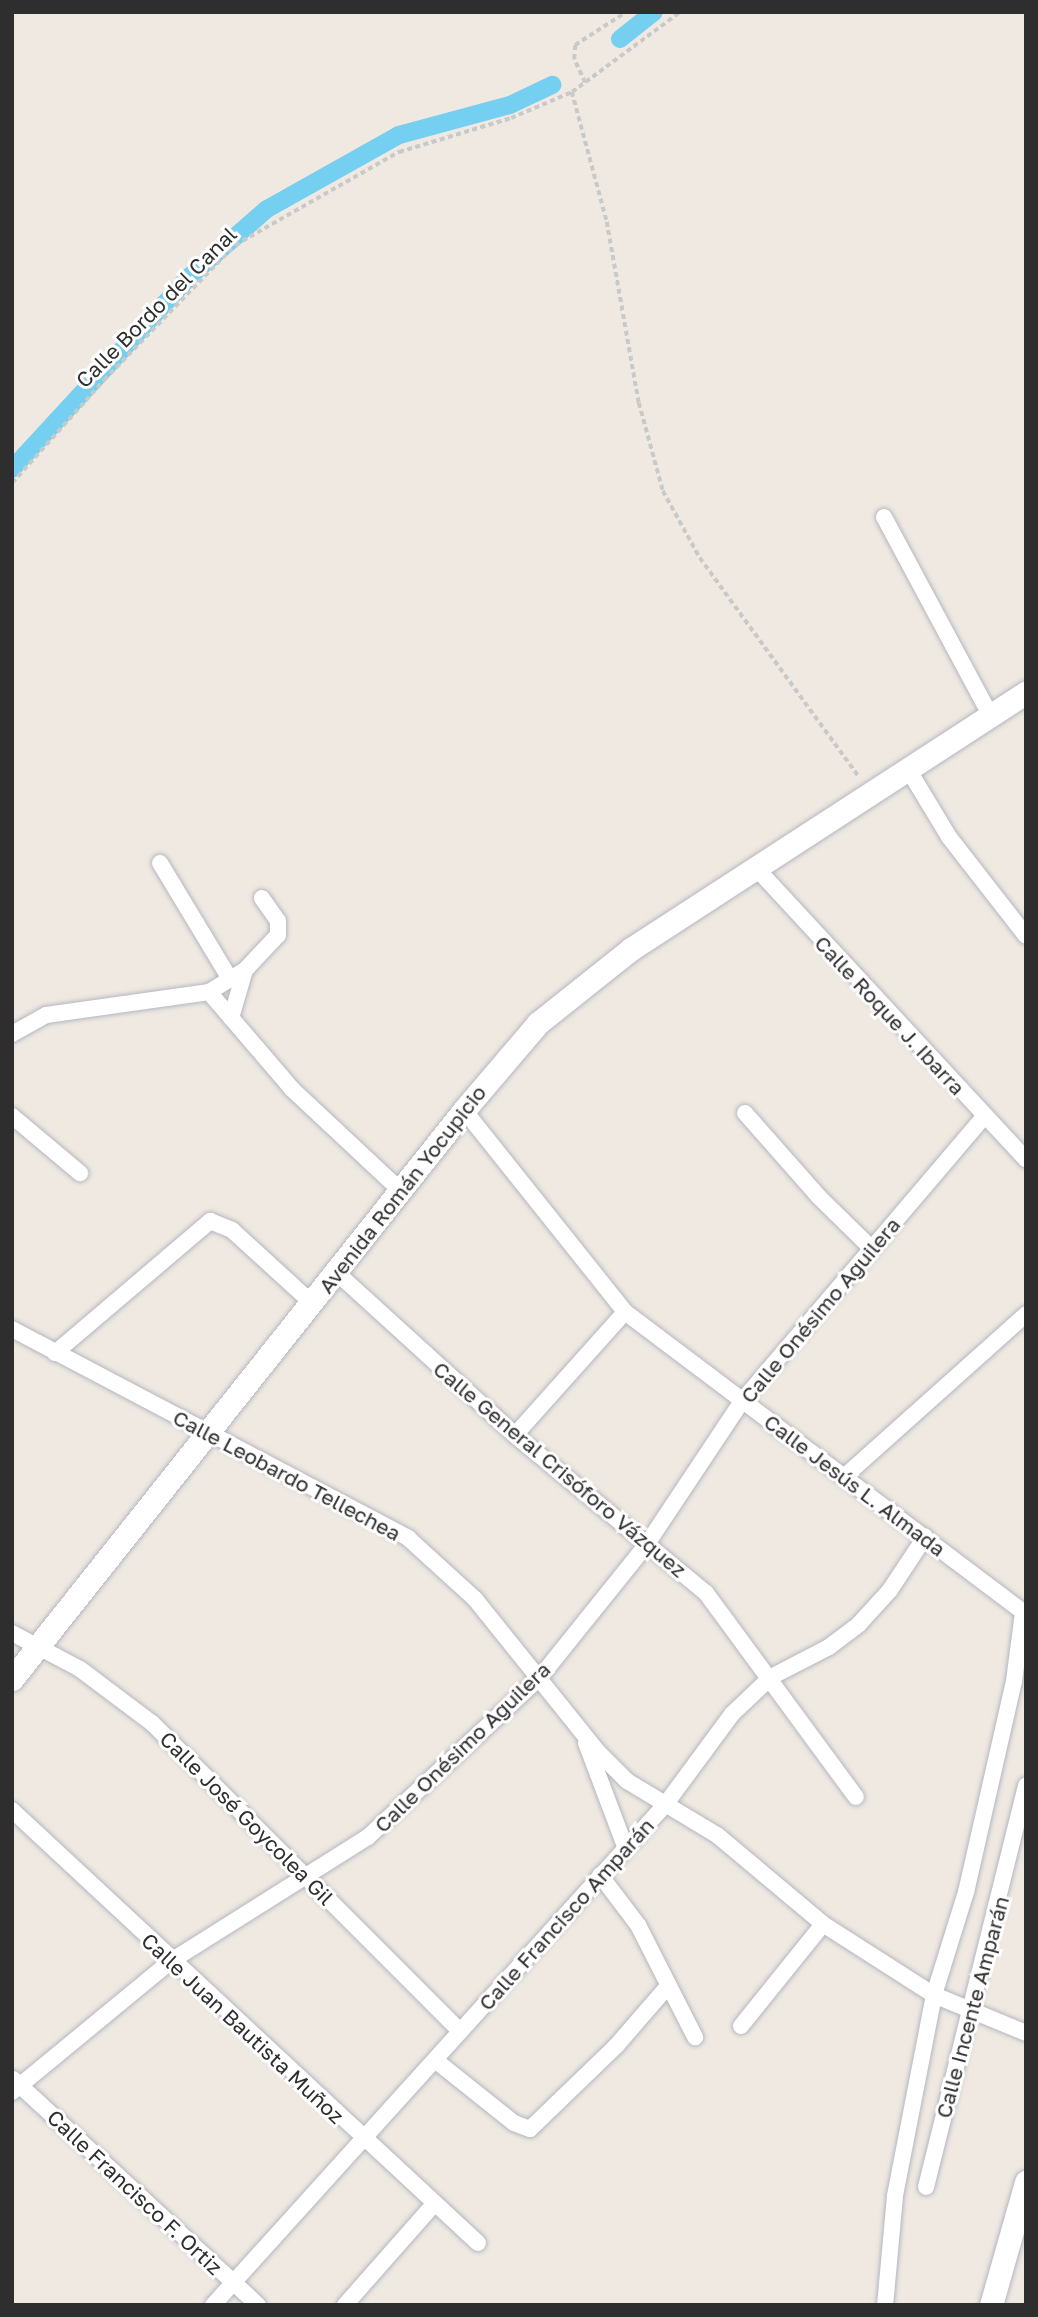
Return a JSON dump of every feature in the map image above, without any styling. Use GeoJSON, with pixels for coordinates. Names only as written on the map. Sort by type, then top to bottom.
{"type":"FeatureCollection","features":[{"type":"Feature","properties":{"kind":"street"},"geometry":{"type":"LineString","coordinates":[[884,517],[990,715]]}},
{"type":"Feature","properties":{"kind":"street","name":"Avenida Román Yocupicio"},"geometry":{"type":"LineString","coordinates":[[12,1679],[522,1040],[578,989],[1026,692]]}},
{"type":"Feature","properties":{"kind":"street"},"geometry":{"type":"LineString","coordinates":[[904,772],[1026,936]]}},
{"type":"Feature","properties":{"kind":"street"},"geometry":{"type":"LineString","coordinates":[[160,863],[230,979]]}},
{"type":"Feature","properties":{"kind":"street","name":"Calle Roque J. Ibarra"},"geometry":{"type":"LineString","coordinates":[[757,869],[984,1117],[1026,1159]]}},
{"type":"Feature","properties":{"kind":"street"},"geometry":{"type":"LineString","coordinates":[[12,1034],[46,1015],[209,992],[245,970],[280,932],[278,921],[262,898]]}},
{"type":"Feature","properties":{"kind":"street"},"geometry":{"type":"LineString","coordinates":[[231,1018],[245,970]]}},
{"type":"Feature","properties":{"kind":"street"},"geometry":{"type":"LineString","coordinates":[[209,992],[292,1089],[402,1192]]}},
{"type":"Feature","properties":{"kind":"street","name":"Calle Jesús L. Almada"},"geometry":{"type":"LineString","coordinates":[[464,1110],[625,1312],[1023,1612],[1014,1681],[967,1892],[938,1997]]}},
{"type":"Feature","properties":{"kind":"street"},"geometry":{"type":"LineString","coordinates":[[745,1113],[819,1198],[871,1248]]}},
{"type":"Feature","properties":{"kind":"street"},"geometry":{"type":"LineString","coordinates":[[12,1116],[80,1173]]}},
{"type":"Feature","properties":{"kind":"street","name":"Calle Onésimo Aguilera"},"geometry":{"type":"LineString","coordinates":[[14,2085],[171,1961],[368,1837],[541,1676],[647,1544],[742,1401],[984,1117]]}},
{"type":"Feature","properties":{"kind":"street"},"geometry":{"type":"LineString","coordinates":[[55,1353],[211,1221],[232,1230],[312,1303]]}},
{"type":"Feature","properties":{"kind":"street","name":"Calle General Crisóforo Vázquez"},"geometry":{"type":"LineString","coordinates":[[336,1272],[515,1435],[706,1593],[771,1677],[856,1797]]}},
{"type":"Feature","properties":{"kind":"street"},"geometry":{"type":"LineString","coordinates":[[515,1435],[625,1312]]}},
{"type":"Feature","properties":{"kind":"street"},"geometry":{"type":"LineString","coordinates":[[844,1477],[1026,1314]]}},
{"type":"Feature","properties":{"kind":"street","name":"Calle Leobardo Tellechea"},"geometry":{"type":"LineString","coordinates":[[12,1329],[408,1538],[466,1589],[627,1781],[734,1848],[823,1924],[938,1997],[1026,2033]]}},
{"type":"Feature","properties":{"kind":"street","name":"Calle Francisco Amparán"},"geometry":{"type":"LineString","coordinates":[[214,2305],[625,1846],[665,1805],[717,1731],[771,1677],[829,1647],[859,1624],[890,1590],[925,1537]]}},
{"type":"Feature","properties":{"kind":"street","name":"Calle José Goycolea Gil"},"geometry":{"type":"LineString","coordinates":[[12,1633],[36,1649],[80,1669],[152,1723],[460,2031]]}},
{"type":"Feature","properties":{"kind":"street","name":"Calle Leobardo Tellechea"},"geometry":{"type":"LineString","coordinates":[[581,1728],[625,1846]]}},
{"type":"Feature","properties":{"kind":"street","name":"Calle Incente Amparán"},"geometry":{"type":"LineString","coordinates":[[926,2187],[965,2010],[1026,1785]]}},
{"type":"Feature","properties":{"kind":"street","name":"Calle Juan Bautista Muñoz"},"geometry":{"type":"LineString","coordinates":[[12,1810],[363,2140],[478,2243]]}},
{"type":"Feature","properties":{"kind":"street"},"geometry":{"type":"LineString","coordinates":[[600,1874],[638,1925],[667,1987],[695,2037]]}},
{"type":"Feature","properties":{"kind":"street"},"geometry":{"type":"LineString","coordinates":[[741,2026],[823,1924]]}},
{"type":"Feature","properties":{"kind":"street"},"geometry":{"type":"LineString","coordinates":[[435,2060],[514,2123],[530,2129],[617,2045],[667,1987]]}},
{"type":"Feature","properties":{"kind":"street"},"geometry":{"type":"LineString","coordinates":[[885,2305],[893,2209],[938,1997]]}},
{"type":"Feature","properties":{"kind":"street","name":"Calle Francisco F. Ortiz"},"geometry":{"type":"LineString","coordinates":[[14,2085],[258,2305]]}},
{"type":"Feature","properties":{"kind":"street"},"geometry":{"type":"LineString","coordinates":[[992,2305],[1026,2182]]}},
{"type":"Feature","properties":{"kind":"street"},"geometry":{"type":"LineString","coordinates":[[345,2305],[434,2204]]}},
{"type":"Feature","properties":{"kind":"path"},"geometry":{"type":"LineString","coordinates":[[585,83],[574,59],[579,40],[626,12]]}},
{"type":"Feature","properties":{"kind":"path","name":"Calle Bordo del Canal"},"geometry":{"type":"LineString","coordinates":[[12,484],[104,380],[234,245],[334,185],[399,152],[511,118],[572,92],[680,12]]}},
{"type":"Feature","properties":{"kind":"path"},"geometry":{"type":"LineString","coordinates":[[572,92],[607,222],[639,403],[663,491],[700,558],[873,791]]}},
{"type":"Feature","properties":{"kind":"waterway"},"geometry":{"type":"LineString","coordinates":[[620,39],[654,12]]}},
{"type":"Feature","properties":{"kind":"waterway"},"geometry":{"type":"LineString","coordinates":[[12,469],[189,277],[267,209],[399,135],[510,105],[552,85]]}}]}
